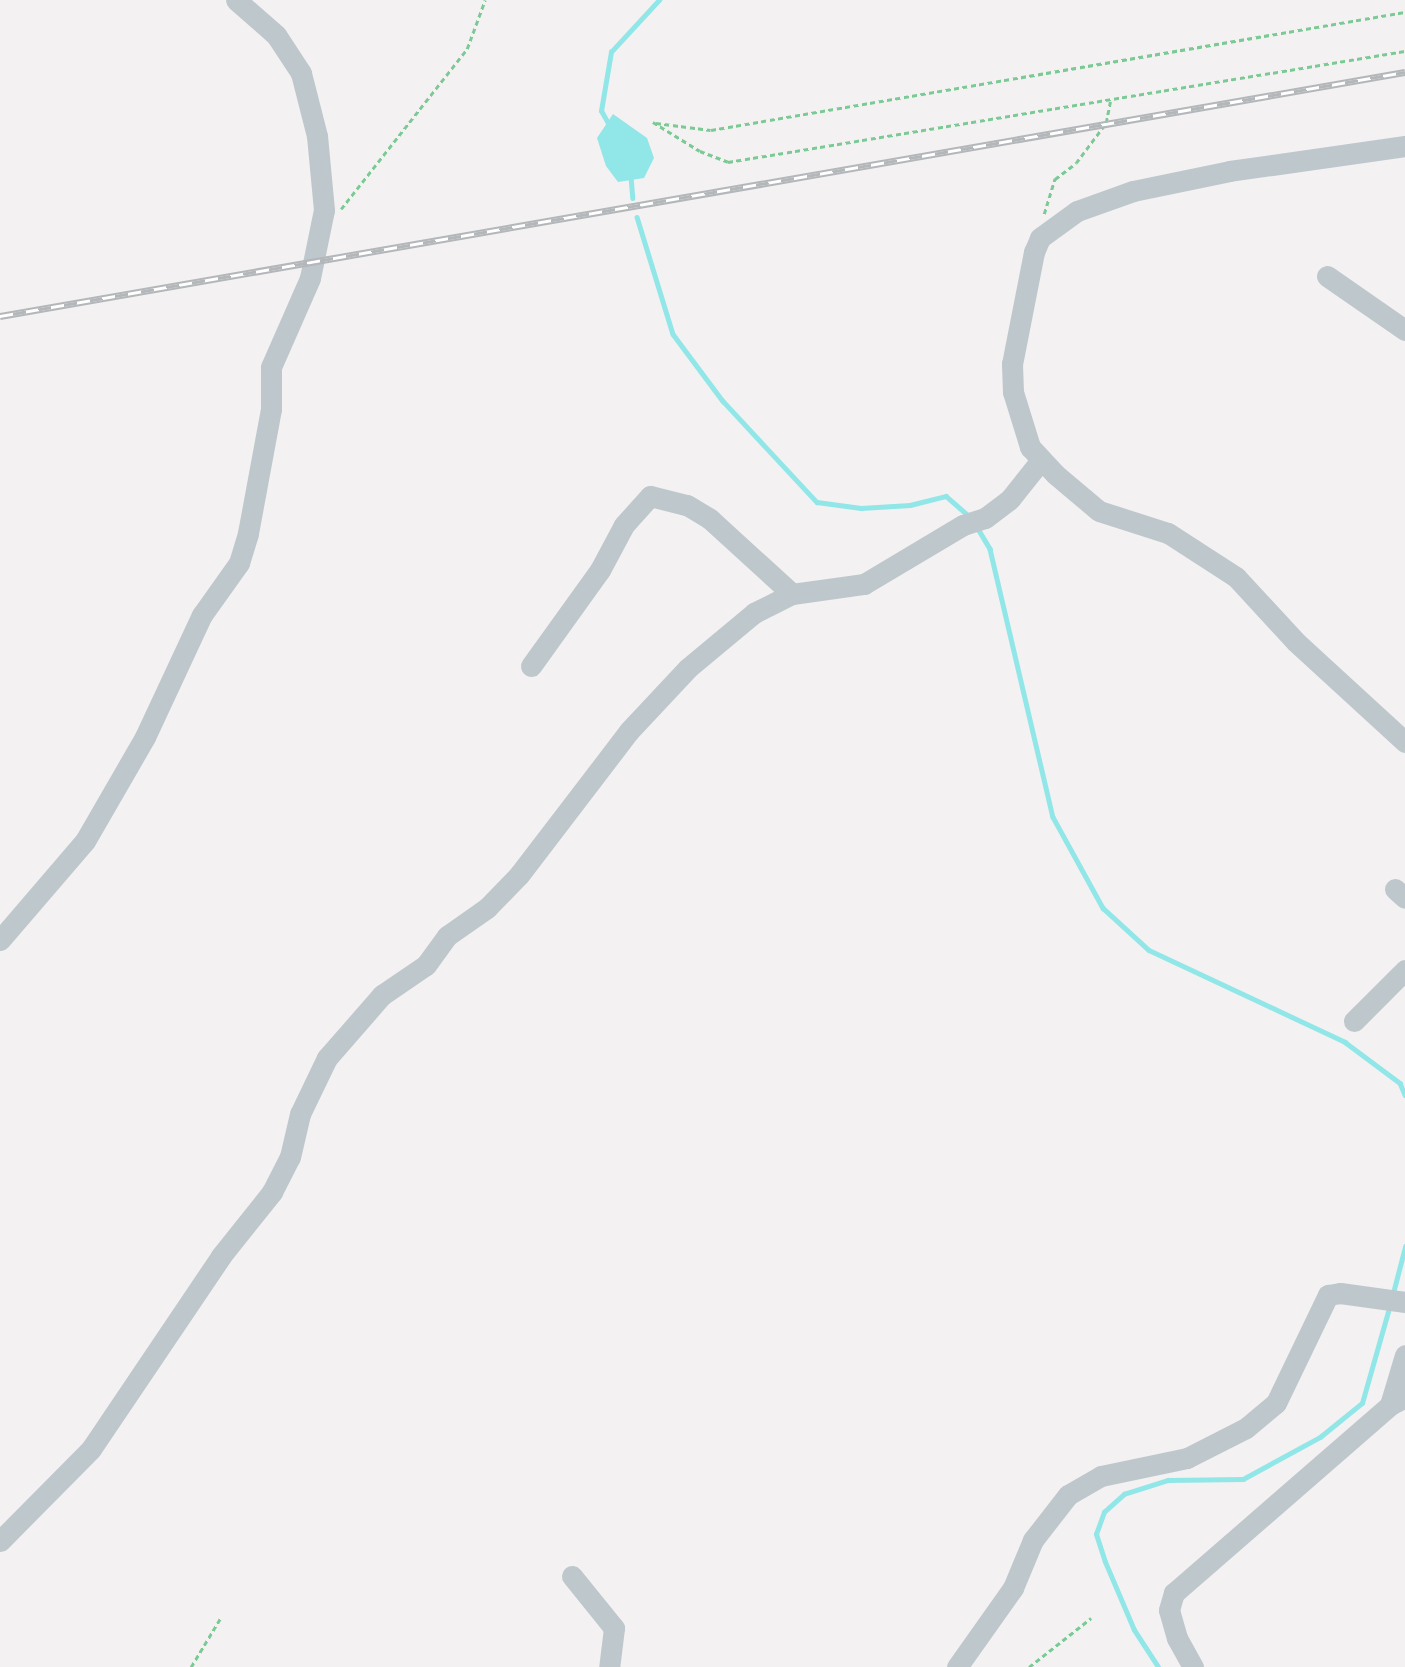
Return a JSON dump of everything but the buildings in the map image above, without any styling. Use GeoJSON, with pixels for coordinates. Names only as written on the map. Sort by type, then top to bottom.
{"type":"FeatureCollection","features":[{"type":"Feature","properties":{"kind":"street"},"geometry":{"type":"LineString","coordinates":[[0,940],[85,841],[145,737],[202,615],[239,563],[271,409],[271,367],[310,278],[323,225],[317,136],[301,73],[276,35],[236,0]]}},
{"type":"Feature","properties":{"kind":"street"},"geometry":{"type":"LineString","coordinates":[[1405,145],[1278,162],[1133,191],[1077,211],[1040,238],[1012,364],[1021,422],[1030,447],[1041,460],[1099,511],[1140,520],[1168,533],[1236,577],[1305,651],[1405,742]]}},
{"type":"Feature","properties":{"kind":"street"},"geometry":{"type":"LineString","coordinates":[[1327,276],[1405,330]]}},
{"type":"Feature","properties":{"kind":"street"},"geometry":{"type":"LineString","coordinates":[[0,1541],[91,1449],[221,1256],[272,1192],[290,1157],[311,1087],[327,1058],[360,1017],[382,995],[426,965],[447,936],[487,908],[519,875],[629,731],[688,668],[754,613],[792,594],[864,584],[963,525],[985,518],[1010,499],[1041,460]]}},
{"type":"Feature","properties":{"kind":"street"},"geometry":{"type":"LineString","coordinates":[[531,666],[600,570],[624,525],[650,496],[687,505],[710,519],[792,594]]}},
{"type":"Feature","properties":{"kind":"street"},"geometry":{"type":"LineString","coordinates":[[1354,1021],[1405,970]]}},
{"type":"Feature","properties":{"kind":"street"},"geometry":{"type":"LineString","coordinates":[[957,1667],[1013,1588],[1033,1540],[1068,1495],[1101,1476],[1187,1458],[1246,1428],[1276,1403],[1318,1310],[1328,1296],[1340,1293],[1405,1301]]}},
{"type":"Feature","properties":{"kind":"street"},"geometry":{"type":"LineString","coordinates":[[1193,1667],[1177,1638],[1169,1610],[1174,1593],[1398,1401],[1405,1355]]}},
{"type":"Feature","properties":{"kind":"street"},"geometry":{"type":"LineString","coordinates":[[572,1576],[614,1628],[609,1667]]}},
{"type":"Feature","properties":{"kind":"path"},"geometry":{"type":"LineString","coordinates":[[323,225],[346,204],[467,49],[485,0]]}},
{"type":"Feature","properties":{"kind":"path"},"geometry":{"type":"LineString","coordinates":[[1405,12],[711,130],[653,122],[700,151],[728,162],[1405,51]]}},
{"type":"Feature","properties":{"kind":"path"},"geometry":{"type":"LineString","coordinates":[[1040,238],[1047,195],[1055,179],[1094,140],[1106,123],[1111,98]]}},
{"type":"Feature","properties":{"kind":"path"},"geometry":{"type":"LineString","coordinates":[[191,1667],[221,1616]]}},
{"type":"Feature","properties":{"kind":"path"},"geometry":{"type":"LineString","coordinates":[[1029,1667],[1091,1618]]}},
{"type":"Feature","properties":{"kind":"water"},"geometry":{"type":"Polygon","coordinates":[[[613,114],[647,138],[654,158],[644,178],[618,182],[606,166],[597,138],[613,114]]]}},
{"type":"Feature","properties":{"kind":"waterway"},"geometry":{"type":"LineString","coordinates":[[610,127],[601,111],[611,52],[659,0]]}},
{"type":"Feature","properties":{"kind":"waterway"},"geometry":{"type":"LineString","coordinates":[[631,177],[633,198]]}},
{"type":"Feature","properties":{"kind":"waterway"},"geometry":{"type":"LineString","coordinates":[[637,217],[673,334],[723,401],[817,502],[861,508],[910,505],[946,496],[970,517]]}},
{"type":"Feature","properties":{"kind":"waterway"},"geometry":{"type":"LineString","coordinates":[[977,527],[990,549],[1053,817],[1103,908],[1149,950],[1345,1042],[1400,1083],[1405,1095]]}},
{"type":"Feature","properties":{"kind":"waterway"},"geometry":{"type":"LineString","coordinates":[[1393,1293],[1405,1247]]}},
{"type":"Feature","properties":{"kind":"waterway"},"geometry":{"type":"LineString","coordinates":[[1158,1667],[1134,1630],[1105,1562],[1096,1534],[1104,1512],[1124,1494],[1168,1480],[1243,1479],[1320,1437],[1362,1403],[1390,1305]]}},
{"type":"Feature","properties":{"kind":"railway"},"geometry":{"type":"LineString","coordinates":[[0,316],[1405,72]]}}]}
